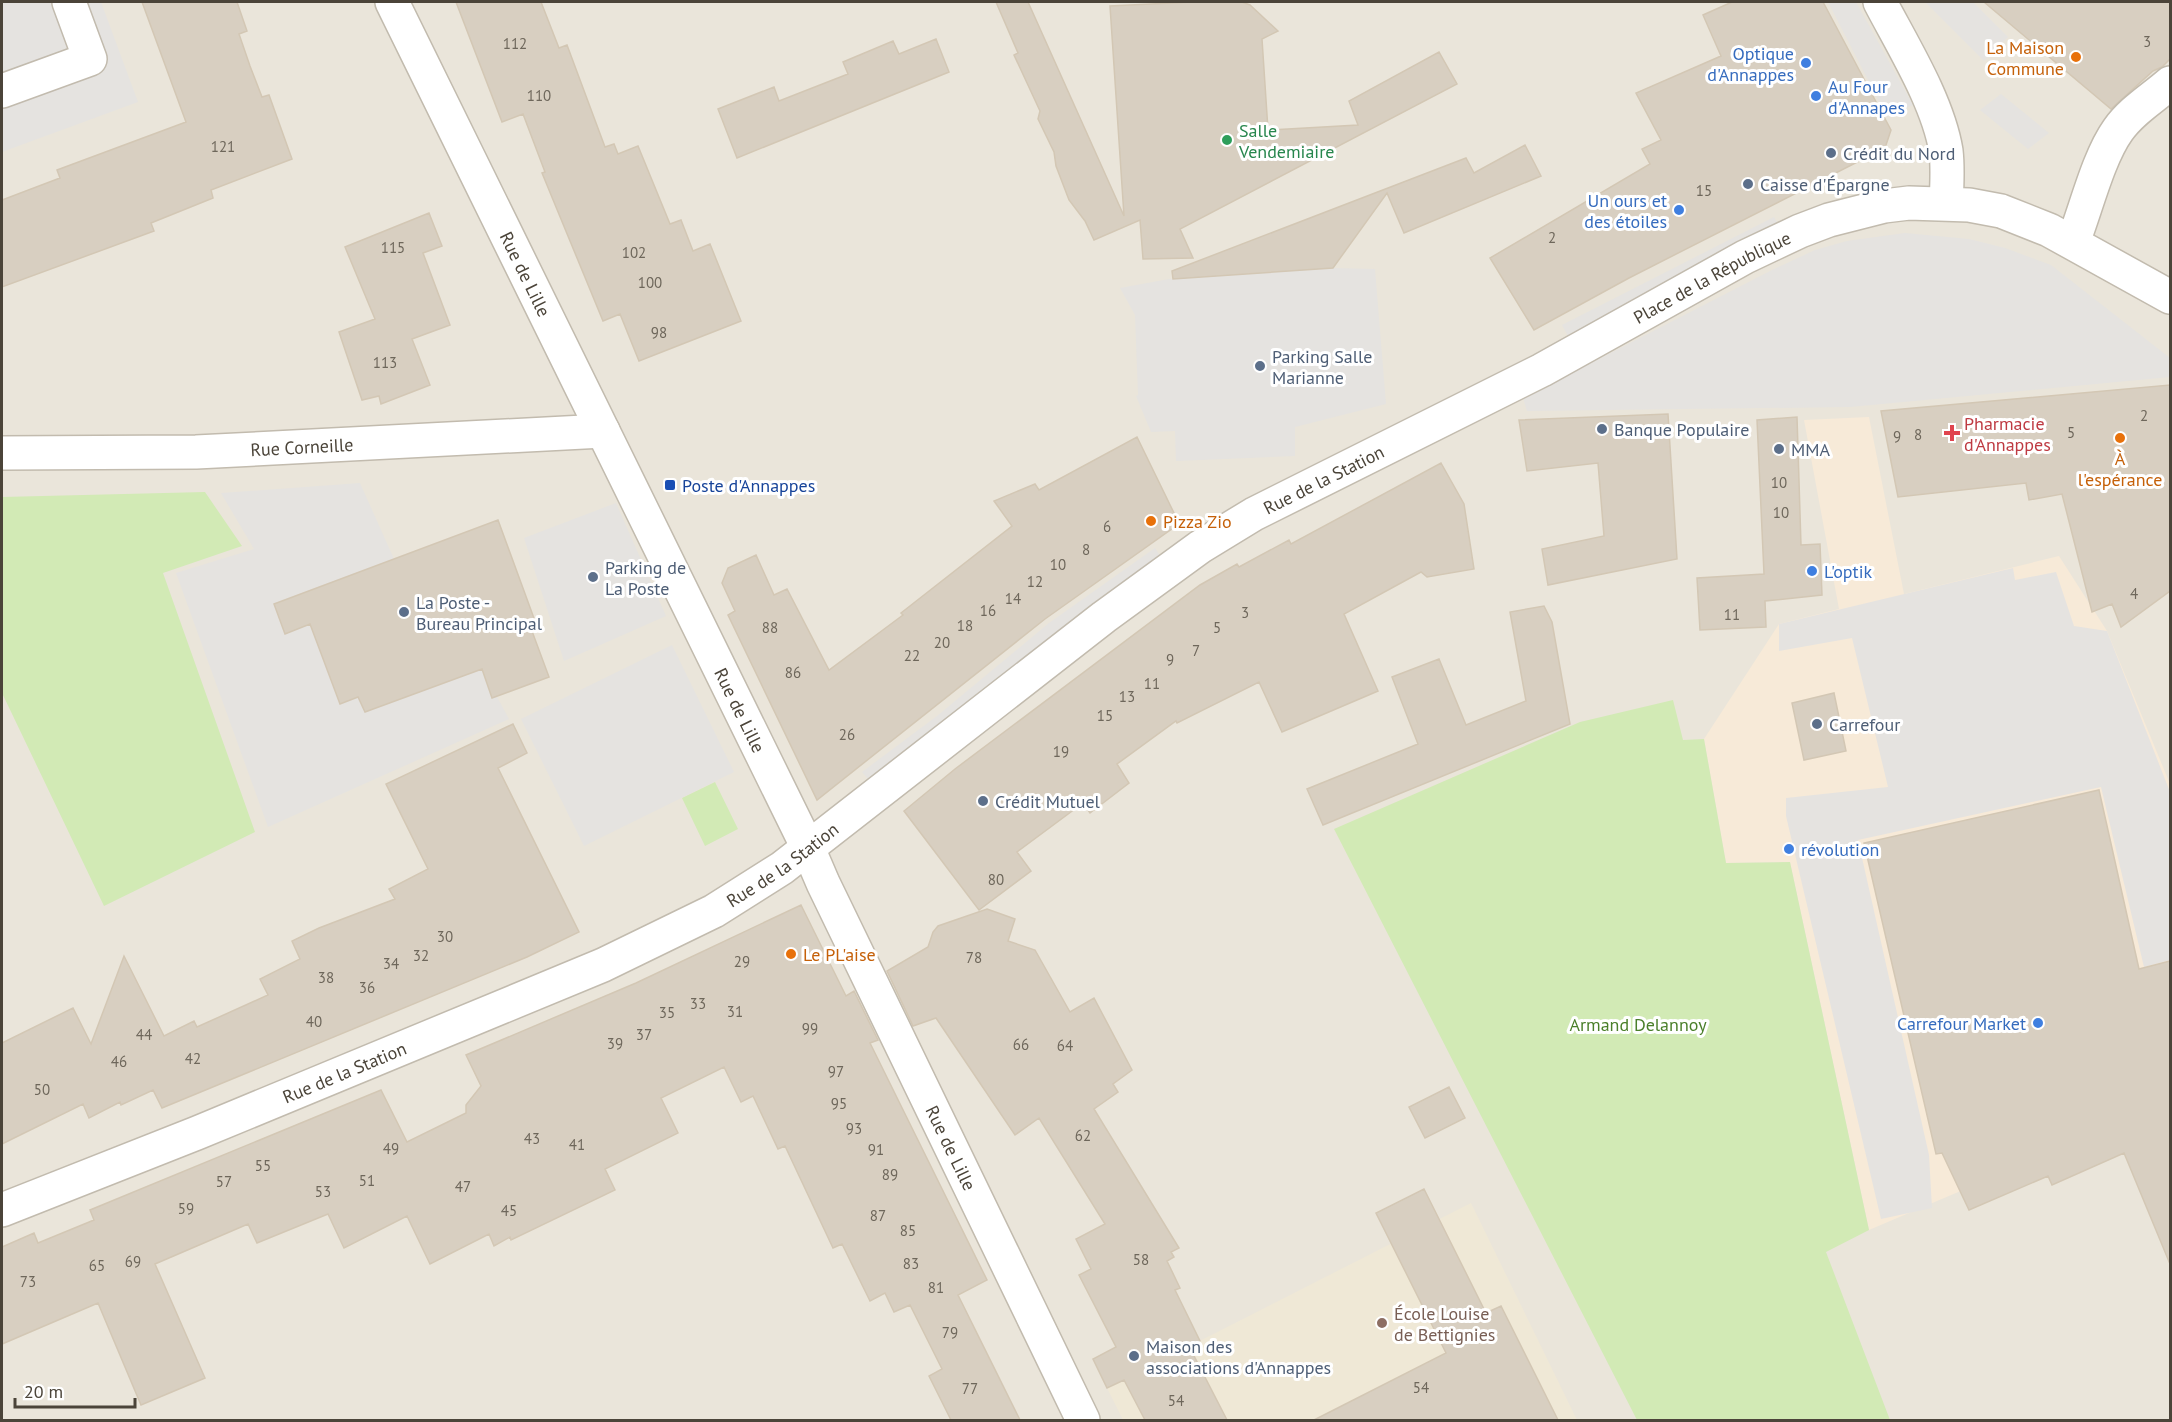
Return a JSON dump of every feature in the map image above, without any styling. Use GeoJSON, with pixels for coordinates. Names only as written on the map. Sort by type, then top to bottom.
{"type":"FeatureCollection","features":[{"type":"Feature","properties":{"kind":"street"},"geometry":{"type":"LineString","coordinates":[[2,91],[90,59],[69,2]]}},
{"type":"Feature","properties":{"kind":"street","name":"Rue de Lille"},"geometry":{"type":"LineString","coordinates":[[392,2],[808,848],[822,883],[1083,1420]]}},
{"type":"Feature","properties":{"kind":"street"},"geometry":{"type":"LineString","coordinates":[[1880,2],[1924,89],[1941,132],[1947,170],[1946,203]]}},
{"type":"Feature","properties":{"kind":"street"},"geometry":{"type":"LineString","coordinates":[[2073,242],[2106,153],[2119,129],[2130,116],[2170,83]]}},
{"type":"Feature","properties":{"kind":"street","name":"Place de la République"},"geometry":{"type":"LineString","coordinates":[[1492,395],[1542,370],[1746,256],[1829,220],[1884,206],[1946,203],[2001,211],[2025,219],[2073,242],[2170,297]]}},
{"type":"Feature","properties":{"kind":"street","name":"Rue de la Station"},"geometry":{"type":"LineString","coordinates":[[2,1210],[603,965],[714,911],[775,873],[1104,617],[1200,547],[1254,514],[1492,395]]}},
{"type":"Feature","properties":{"kind":"street","name":"Rue Corneille"},"geometry":{"type":"LineString","coordinates":[[2,453],[196,452],[603,431]]}},
{"type":"Feature","properties":{"kind":"shaded area"},"geometry":{"type":"Polygon","coordinates":[[[2,2],[2170,2],[2170,1420],[2,1420],[2,2]]]}},
{"type":"Feature","properties":{"kind":"shaded area"},"geometry":{"type":"Polygon","coordinates":[[[2,2],[101,2],[138,102],[2,152],[2,2]]]}},
{"type":"Feature","properties":{"kind":"shaded area"},"geometry":{"type":"Polygon","coordinates":[[[1828,2],[1856,2],[1913,105],[1887,117],[1828,2]]]}},
{"type":"Feature","properties":{"kind":"shaded area"},"geometry":{"type":"Polygon","coordinates":[[[1925,2],[1973,2],[2008,37],[1984,61],[1925,2]]]}},
{"type":"Feature","properties":{"kind":"shaded area"},"geometry":{"type":"Polygon","coordinates":[[[2001,94],[2049,133],[2028,149],[1980,110],[2001,94]]]}},
{"type":"Feature","properties":{"kind":"shaded area"},"geometry":{"type":"Polygon","coordinates":[[[1774,217],[1781,229],[1570,340],[1562,325],[1774,217]]]}},
{"type":"Feature","properties":{"kind":"shaded area"},"geometry":{"type":"Polygon","coordinates":[[[1905,233],[1969,239],[2005,248],[2051,265],[2170,358],[2170,377],[1850,407],[1527,411],[1523,398],[1772,270],[1815,250],[1847,241],[1905,233]]]}},
{"type":"Feature","properties":{"kind":"shaded area","name":"Parking Salle Marianne"},"geometry":{"type":"Polygon","coordinates":[[[1333,268],[1375,269],[1386,404],[1295,427],[1295,456],[1176,461],[1175,431],[1151,432],[1136,396],[1138,395],[1135,315],[1120,288],[1169,279],[1333,268]]]}},
{"type":"Feature","properties":{"kind":"shaded area"},"geometry":{"type":"Polygon","coordinates":[[[1869,417],[1904,594],[2059,556],[2107,631],[2170,784],[2170,1102],[1869,1230],[1790,862],[1726,863],[1704,739],[1779,624],[1839,609],[1804,420],[1869,417]]]}},
{"type":"Feature","properties":{"kind":"shaded area"},"geometry":{"type":"Polygon","coordinates":[[[360,483],[394,559],[274,604],[285,634],[310,624],[340,703],[358,697],[365,712],[482,669],[509,719],[268,827],[176,573],[254,549],[221,493],[360,483]]]}},
{"type":"Feature","properties":{"kind":"shaded area","name":"Parking de La Poste"},"geometry":{"type":"Polygon","coordinates":[[[616,503],[666,616],[564,661],[524,538],[616,503]]]}},
{"type":"Feature","properties":{"kind":"shaded area"},"geometry":{"type":"Polygon","coordinates":[[[1155,548],[1162,559],[1077,617],[868,779],[862,772],[937,716],[1049,623],[1155,548]]]}},
{"type":"Feature","properties":{"kind":"shaded area"},"geometry":{"type":"Polygon","coordinates":[[[2013,568],[2015,580],[2056,572],[2074,626],[2107,631],[2170,792],[2170,960],[2144,967],[2101,787],[1858,840],[1929,1155],[1932,1208],[1881,1219],[1786,816],[1786,798],[1888,787],[1852,638],[1779,651],[1779,624],[2013,568]]]}},
{"type":"Feature","properties":{"kind":"shaded area"},"geometry":{"type":"Polygon","coordinates":[[[672,645],[734,772],[584,846],[521,719],[672,645]]]}},
{"type":"Feature","properties":{"kind":"shaded area","name":"École Louise de Bettignies"},"geometry":{"type":"Polygon","coordinates":[[[1471,1203],[1577,1420],[1123,1420],[1107,1388],[1471,1203]]]}},
{"type":"Feature","properties":{"kind":"green space"},"geometry":{"type":"Polygon","coordinates":[[[205,492],[242,546],[163,573],[255,832],[104,906],[2,693],[2,497],[205,492]]]}},
{"type":"Feature","properties":{"kind":"green space","name":"Armand Delannoy"},"geometry":{"type":"Polygon","coordinates":[[[1673,700],[1683,740],[1704,739],[1726,863],[1790,862],[1869,1230],[1826,1252],[1890,1420],[1637,1420],[1334,829],[1580,722],[1673,700]]]}},
{"type":"Feature","properties":{"kind":"green space"},"geometry":{"type":"Polygon","coordinates":[[[715,782],[738,829],[705,846],[682,798],[715,782]]]}},
{"type":"Feature","properties":{"kind":"building"},"geometry":{"type":"Polygon","coordinates":[[[142,2],[237,2],[247,31],[239,34],[250,66],[262,97],[269,95],[292,159],[211,190],[213,198],[151,223],[154,231],[2,287],[2,200],[60,178],[57,170],[186,122],[142,2]]]}},
{"type":"Feature","properties":{"kind":"building"},"geometry":{"type":"Polygon","coordinates":[[[456,2],[541,2],[559,48],[567,45],[605,147],[614,144],[618,154],[638,146],[670,224],[681,220],[693,251],[710,244],[741,321],[639,361],[620,314],[603,321],[542,173],[545,172],[523,114],[502,122],[456,2]]]}},
{"type":"Feature","properties":{"kind":"building","name":"Salle Vendemiaire"},"geometry":{"type":"Polygon","coordinates":[[[996,2],[1028,2],[1124,216],[1110,6],[1192,2],[1242,2],[1250,5],[1278,31],[1262,39],[1268,130],[1358,125],[1349,101],[1439,52],[1457,84],[1180,229],[1193,258],[1143,259],[1140,220],[1094,240],[1085,221],[1069,200],[1056,166],[1054,152],[1038,119],[1040,111],[1014,55],[1018,53],[996,2]]]}},
{"type":"Feature","properties":{"kind":"building"},"geometry":{"type":"Polygon","coordinates":[[[1732,2],[1823,2],[1891,130],[1885,148],[1629,278],[1534,330],[1490,258],[1650,164],[1642,149],[1661,140],[1636,93],[1721,56],[1703,15],[1732,2]]]}},
{"type":"Feature","properties":{"kind":"building"},"geometry":{"type":"Polygon","coordinates":[[[1984,2],[2170,2],[2170,59],[2162,67],[2153,71],[2111,109],[1984,2]]]}},
{"type":"Feature","properties":{"kind":"building"},"geometry":{"type":"Polygon","coordinates":[[[936,39],[949,72],[737,158],[718,109],[774,87],[779,101],[848,74],[843,62],[893,41],[899,54],[936,39]]]}},
{"type":"Feature","properties":{"kind":"building"},"geometry":{"type":"Polygon","coordinates":[[[1525,145],[1541,176],[1404,233],[1387,193],[1333,268],[1173,279],[1172,271],[1466,158],[1474,173],[1525,145]]]}},
{"type":"Feature","properties":{"kind":"building"},"geometry":{"type":"Polygon","coordinates":[[[429,213],[442,246],[423,253],[450,325],[412,339],[430,385],[381,404],[379,396],[362,400],[339,332],[375,319],[345,247],[429,213]]]}},
{"type":"Feature","properties":{"kind":"building"},"geometry":{"type":"Polygon","coordinates":[[[2170,385],[2170,591],[2121,627],[2112,604],[2092,612],[2062,494],[2029,500],[2026,483],[1898,497],[1881,411],[2170,385]]]}},
{"type":"Feature","properties":{"kind":"building"},"geometry":{"type":"Polygon","coordinates":[[[1668,414],[1677,559],[1548,585],[1542,549],[1604,536],[1598,463],[1527,471],[1519,420],[1668,414]]]}},
{"type":"Feature","properties":{"kind":"building"},"geometry":{"type":"Polygon","coordinates":[[[1797,417],[1801,545],[1820,544],[1822,595],[1765,601],[1766,627],[1700,630],[1697,578],[1764,574],[1757,420],[1797,417]]]}},
{"type":"Feature","properties":{"kind":"building"},"geometry":{"type":"Polygon","coordinates":[[[1137,437],[1174,513],[1173,528],[1045,619],[817,800],[728,615],[735,611],[722,583],[728,568],[756,555],[774,595],[787,589],[829,670],[903,615],[901,613],[1012,526],[994,501],[1035,484],[1039,490],[1137,437]]]}},
{"type":"Feature","properties":{"kind":"building"},"geometry":{"type":"Polygon","coordinates":[[[1441,463],[1464,504],[1474,569],[1427,577],[1421,572],[1344,614],[1378,691],[1282,732],[1259,682],[1177,723],[1176,721],[1117,764],[1129,783],[1090,813],[1083,803],[1017,852],[1031,871],[979,910],[904,811],[955,769],[1200,585],[1237,564],[1239,567],[1289,540],[1291,544],[1441,463]]]}},
{"type":"Feature","properties":{"kind":"building","name":"La Poste - Bureau Principal"},"geometry":{"type":"Polygon","coordinates":[[[498,520],[535,621],[529,623],[549,677],[492,698],[482,669],[365,712],[358,697],[340,704],[310,624],[285,634],[274,604],[498,520]]]}},
{"type":"Feature","properties":{"kind":"building"},"geometry":{"type":"Polygon","coordinates":[[[1544,606],[1552,622],[1570,724],[1323,825],[1307,789],[1418,744],[1392,677],[1439,659],[1466,725],[1526,701],[1510,612],[1544,606]]]}},
{"type":"Feature","properties":{"kind":"building"},"geometry":{"type":"Polygon","coordinates":[[[1834,693],[1846,751],[1804,760],[1792,703],[1834,693]]]}},
{"type":"Feature","properties":{"kind":"building"},"geometry":{"type":"Polygon","coordinates":[[[513,724],[527,753],[498,768],[579,932],[527,957],[162,1108],[153,1090],[121,1105],[120,1102],[89,1118],[83,1104],[2,1144],[2,1043],[73,1008],[91,1044],[124,956],[164,1036],[194,1021],[197,1027],[268,995],[260,979],[300,959],[292,941],[319,928],[395,899],[389,889],[428,869],[386,784],[513,724]]]}},
{"type":"Feature","properties":{"kind":"building","name":"Carrefour Market"},"geometry":{"type":"Polygon","coordinates":[[[2099,790],[2139,969],[2170,961],[2170,1264],[2124,1153],[2052,1185],[2048,1176],[1969,1210],[1942,1153],[1936,1154],[1864,843],[2099,790]]]}},
{"type":"Feature","properties":{"kind":"building"},"geometry":{"type":"Polygon","coordinates":[[[801,905],[846,996],[854,991],[878,1040],[870,1043],[987,1280],[958,1295],[1020,1420],[951,1420],[929,1376],[942,1369],[910,1305],[894,1312],[885,1293],[870,1301],[842,1244],[833,1248],[785,1146],[778,1149],[753,1096],[741,1102],[724,1067],[661,1098],[678,1133],[605,1169],[615,1190],[494,1246],[489,1234],[430,1264],[407,1216],[344,1248],[328,1214],[257,1243],[248,1224],[155,1264],[205,1378],[141,1405],[98,1303],[2,1344],[2,1247],[34,1233],[38,1243],[94,1220],[90,1210],[381,1090],[407,1142],[466,1113],[466,1105],[481,1086],[466,1055],[636,983],[801,905]]]}},
{"type":"Feature","properties":{"kind":"building"},"geometry":{"type":"Polygon","coordinates":[[[987,909],[1015,919],[1008,941],[1035,950],[1070,1012],[1094,998],[1132,1070],[1113,1084],[1118,1092],[1094,1109],[1179,1248],[1171,1252],[1174,1257],[1167,1261],[1180,1288],[1175,1290],[1200,1341],[1189,1346],[1227,1420],[1145,1420],[1124,1380],[1107,1388],[1093,1359],[1116,1347],[1079,1275],[1091,1269],[1076,1239],[1105,1224],[1039,1118],[1015,1135],[936,1018],[913,1026],[887,971],[928,947],[933,932],[938,926],[987,909]]]}},
{"type":"Feature","properties":{"kind":"building"},"geometry":{"type":"Polygon","coordinates":[[[1449,1087],[1465,1118],[1425,1138],[1409,1107],[1449,1087]]]}},
{"type":"Feature","properties":{"kind":"building"},"geometry":{"type":"Polygon","coordinates":[[[1424,1189],[1486,1313],[1501,1306],[1558,1420],[1314,1420],[1446,1353],[1376,1213],[1424,1189]]]}},
{"type":"Feature","properties":{"kind":"place","name":"La Maison Commune"},"geometry":{"type":"Point","coordinates":[2076,57]}},
{"type":"Feature","properties":{"kind":"place","name":"Optique d'Annappes"},"geometry":{"type":"Point","coordinates":[1806,63]}},
{"type":"Feature","properties":{"kind":"place","name":"Au Four d'Annapes"},"geometry":{"type":"Point","coordinates":[1816,96]}},
{"type":"Feature","properties":{"kind":"place","name":"Salle Vendemiaire"},"geometry":{"type":"Point","coordinates":[1227,140]}},
{"type":"Feature","properties":{"kind":"place","name":"Crédit du Nord"},"geometry":{"type":"Point","coordinates":[1831,153]}},
{"type":"Feature","properties":{"kind":"place","name":"Caisse d'Épargne"},"geometry":{"type":"Point","coordinates":[1748,184]}},
{"type":"Feature","properties":{"kind":"place","name":"Un ours et des étoiles"},"geometry":{"type":"Point","coordinates":[1679,210]}},
{"type":"Feature","properties":{"kind":"place","name":"Parking Salle Marianne"},"geometry":{"type":"Point","coordinates":[1260,366]}},
{"type":"Feature","properties":{"kind":"place","name":"Banque Populaire"},"geometry":{"type":"Point","coordinates":[1602,429]}},
{"type":"Feature","properties":{"kind":"place","name":"Pharmacie d'Annappes"},"geometry":{"type":"Point","coordinates":[1952,433]}},
{"type":"Feature","properties":{"kind":"place","name":"À l'espérance"},"geometry":{"type":"Point","coordinates":[2120,438]}},
{"type":"Feature","properties":{"kind":"place","name":"MMA"},"geometry":{"type":"Point","coordinates":[1779,449]}},
{"type":"Feature","properties":{"kind":"place","name":"Poste d'Annappes"},"geometry":{"type":"Point","coordinates":[670,485]}},
{"type":"Feature","properties":{"kind":"place","name":"Pizza Zio"},"geometry":{"type":"Point","coordinates":[1151,521]}},
{"type":"Feature","properties":{"kind":"place","name":"L'optik"},"geometry":{"type":"Point","coordinates":[1812,571]}},
{"type":"Feature","properties":{"kind":"place","name":"Parking de La Poste"},"geometry":{"type":"Point","coordinates":[593,577]}},
{"type":"Feature","properties":{"kind":"place","name":"La Poste - Bureau Principal"},"geometry":{"type":"Point","coordinates":[404,612]}},
{"type":"Feature","properties":{"kind":"place","name":"Carrefour"},"geometry":{"type":"Point","coordinates":[1817,724]}},
{"type":"Feature","properties":{"kind":"place","name":"Crédit Mutuel"},"geometry":{"type":"Point","coordinates":[983,801]}},
{"type":"Feature","properties":{"kind":"place","name":"révolution"},"geometry":{"type":"Point","coordinates":[1789,849]}},
{"type":"Feature","properties":{"kind":"place","name":"Le PL'aise"},"geometry":{"type":"Point","coordinates":[791,954]}},
{"type":"Feature","properties":{"kind":"place","name":"Carrefour Market"},"geometry":{"type":"Point","coordinates":[2038,1023]}},
{"type":"Feature","properties":{"kind":"place","name":"École Louise de Bettignies"},"geometry":{"type":"Point","coordinates":[1382,1323]}},
{"type":"Feature","properties":{"kind":"place","name":"Maison des associations d'Annappes"},"geometry":{"type":"Point","coordinates":[1134,1356]}}]}
